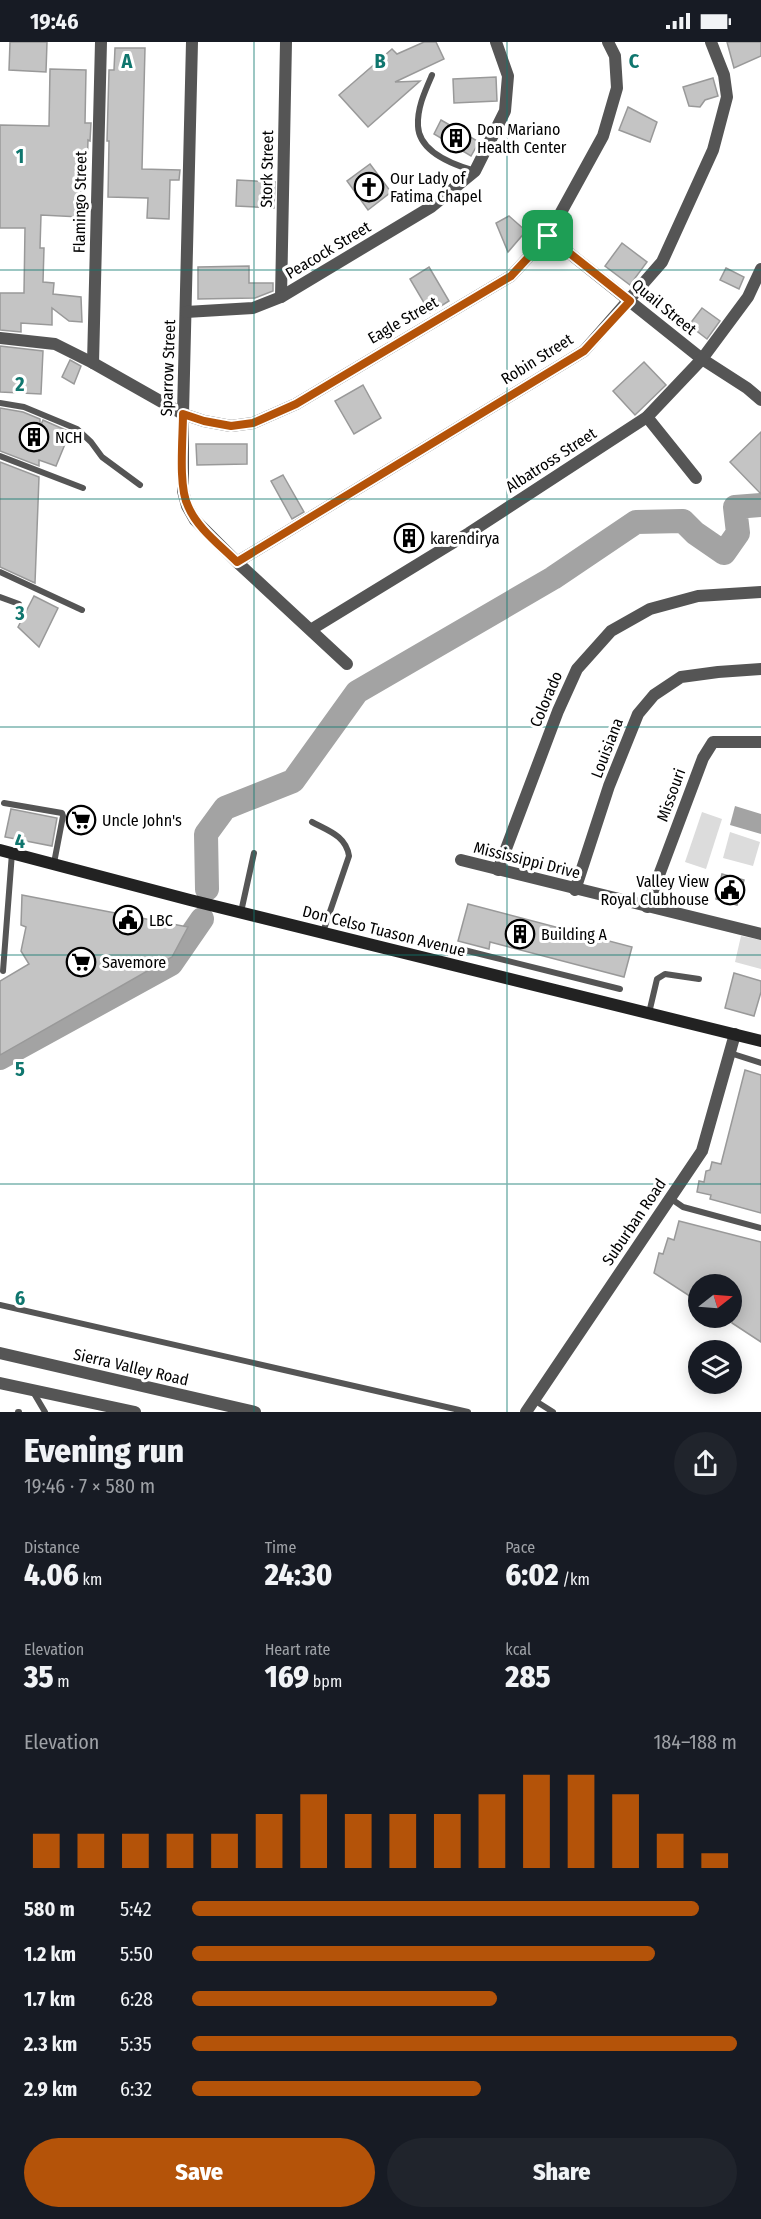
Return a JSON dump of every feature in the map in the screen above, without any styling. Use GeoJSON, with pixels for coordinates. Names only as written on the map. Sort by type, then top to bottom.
{"type":"FeatureCollection","features":[{"type":"Feature","properties":{"kind":"street","name":"Flamingo Street"},"geometry":{"type":"LineString","coordinates":[[93,363],[101,42]]}},
{"type":"Feature","properties":{"kind":"street","name":"Sparrow Street"},"geometry":{"type":"LineString","coordinates":[[192,42],[183,491],[187,506],[195,520],[347,664]]}},
{"type":"Feature","properties":{"kind":"street","name":"Stork Street"},"geometry":{"type":"LineString","coordinates":[[281,297],[286,42]]}},
{"type":"Feature","properties":{"kind":"street","name":"Peacock Street"},"geometry":{"type":"LineString","coordinates":[[186,312],[253,308],[281,297],[431,207],[475,171],[505,111],[508,76],[496,42]]}},
{"type":"Feature","properties":{"kind":"street","name":"Eagle Street"},"geometry":{"type":"LineString","coordinates":[[0,338],[55,344],[183,414],[204,421],[231,426],[253,423],[296,404],[511,276],[548,236],[603,136],[617,88],[615,56],[608,42]]}},
{"type":"Feature","properties":{"kind":"street","name":"Robin Street"},"geometry":{"type":"LineString","coordinates":[[237,562],[584,351],[630,301],[662,262],[712,150],[727,97],[724,75],[711,42]]}},
{"type":"Feature","properties":{"kind":"street","name":"Quail Street"},"geometry":{"type":"LineString","coordinates":[[548,236],[702,359],[747,388],[761,400]]}},
{"type":"Feature","properties":{"kind":"street","name":"Albatross Street"},"geometry":{"type":"LineString","coordinates":[[312,629],[469,533],[647,417],[702,359],[748,297],[761,268]]}},
{"type":"Feature","properties":{"kind":"street"},"geometry":{"type":"LineString","coordinates":[[647,417],[696,478]]}},
{"type":"Feature","properties":{"kind":"street","name":"Colorado"},"geometry":{"type":"LineString","coordinates":[[498,870],[558,711],[577,669],[611,631],[650,609],[698,596],[761,592]]}},
{"type":"Feature","properties":{"kind":"street","name":"Louisiana"},"geometry":{"type":"LineString","coordinates":[[576,890],[609,786],[638,714],[654,695],[681,677],[761,669]]}},
{"type":"Feature","properties":{"kind":"street","name":"Missouri"},"geometry":{"type":"LineString","coordinates":[[647,907],[703,758],[713,742],[761,742]]}},
{"type":"Feature","properties":{"kind":"street","name":"Don Celso Tuason Avenue"},"geometry":{"type":"LineString","coordinates":[[6,851],[323,933],[761,1041]]}},
{"type":"Feature","properties":{"kind":"street","name":"Mississippi Drive"},"geometry":{"type":"LineString","coordinates":[[461,860],[761,934]]}},
{"type":"Feature","properties":{"kind":"street","name":"Suburban Road"},"geometry":{"type":"LineString","coordinates":[[526,1412],[702,1150],[735,1034]]}},
{"type":"Feature","properties":{"kind":"street","name":"Sierra Valley Road"},"geometry":{"type":"LineString","coordinates":[[0,1353],[208,1407],[255,1412]]}},
{"type":"Feature","properties":{"kind":"street"},"geometry":{"type":"LineString","coordinates":[[0,1383],[135,1412]]}},
{"type":"Feature","properties":{"kind":"lane"},"geometry":{"type":"LineString","coordinates":[[432,75],[420,108],[418,129],[429,149],[456,165],[475,171]]}},
{"type":"Feature","properties":{"kind":"lane"},"geometry":{"type":"LineString","coordinates":[[0,404],[24,407],[77,429],[102,457],[140,485]]}},
{"type":"Feature","properties":{"kind":"lane"},"geometry":{"type":"LineString","coordinates":[[0,456],[83,488]]}},
{"type":"Feature","properties":{"kind":"lane"},"geometry":{"type":"LineString","coordinates":[[0,572],[82,610]]}},
{"type":"Feature","properties":{"kind":"lane"},"geometry":{"type":"LineString","coordinates":[[0,597],[19,604]]}},
{"type":"Feature","properties":{"kind":"lane"},"geometry":{"type":"LineString","coordinates":[[4,803],[62,813],[54,863]]}},
{"type":"Feature","properties":{"kind":"lane"},"geometry":{"type":"LineString","coordinates":[[312,822],[342,838],[348,847],[349,856],[323,933]]}},
{"type":"Feature","properties":{"kind":"lane"},"geometry":{"type":"LineString","coordinates":[[3,970],[6,851]]}},
{"type":"Feature","properties":{"kind":"lane"},"geometry":{"type":"LineString","coordinates":[[241,912],[254,853]]}},
{"type":"Feature","properties":{"kind":"lane"},"geometry":{"type":"LineString","coordinates":[[460,950],[620,989]]}},
{"type":"Feature","properties":{"kind":"lane"},"geometry":{"type":"LineString","coordinates":[[649,1013],[657,979],[665,974],[699,979]]}},
{"type":"Feature","properties":{"kind":"lane"},"geometry":{"type":"LineString","coordinates":[[603,1001],[607,986]]}},
{"type":"Feature","properties":{"kind":"lane"},"geometry":{"type":"LineString","coordinates":[[729,1053],[761,1063]]}},
{"type":"Feature","properties":{"kind":"lane"},"geometry":{"type":"LineString","coordinates":[[670,1198],[683,1207],[761,1228]]}},
{"type":"Feature","properties":{"kind":"lane"},"geometry":{"type":"LineString","coordinates":[[0,1305],[468,1412]]}},
{"type":"Feature","properties":{"kind":"lane"},"geometry":{"type":"LineString","coordinates":[[31,1390],[45,1412]]}},
{"type":"Feature","properties":{"kind":"lane"},"geometry":{"type":"LineString","coordinates":[[534,1400],[553,1412]]}},
{"type":"Feature","properties":{"kind":"shaded area"},"geometry":{"type":"Polygon","coordinates":[[[735,806],[761,814],[761,834],[730,825],[735,806]]]}},
{"type":"Feature","properties":{"kind":"shaded area"},"geometry":{"type":"Polygon","coordinates":[[[702,812],[722,819],[706,869],[685,862],[702,812]]]}},
{"type":"Feature","properties":{"kind":"shaded area"},"geometry":{"type":"Polygon","coordinates":[[[730,832],[760,842],[753,866],[723,858],[730,832]]]}},
{"type":"Feature","properties":{"kind":"shaded area"},"geometry":{"type":"Polygon","coordinates":[[[741,936],[761,940],[761,969],[735,962],[741,936]]]}},
{"type":"Feature","properties":{"kind":"building"},"geometry":{"type":"Polygon","coordinates":[[[10,42],[47,42],[46,72],[9,70],[10,42]]]}},
{"type":"Feature","properties":{"kind":"building"},"geometry":{"type":"Polygon","coordinates":[[[424,42],[436,42],[444,59],[395,82],[420,81],[368,127],[339,95],[392,49],[397,54],[424,42]]]}},
{"type":"Feature","properties":{"kind":"building"},"geometry":{"type":"Polygon","coordinates":[[[727,42],[761,42],[761,56],[734,68],[727,42]]]}},
{"type":"Feature","properties":{"kind":"building"},"geometry":{"type":"Polygon","coordinates":[[[115,48],[145,48],[142,169],[180,170],[179,180],[170,180],[169,219],[147,218],[148,198],[108,197],[109,70],[114,70],[115,48]]]}},
{"type":"Feature","properties":{"kind":"building"},"geometry":{"type":"Polygon","coordinates":[[[50,69],[86,70],[85,123],[91,123],[87,171],[81,170],[80,217],[41,215],[40,248],[44,248],[43,282],[54,283],[53,294],[81,297],[82,322],[69,321],[52,308],[52,325],[21,323],[21,332],[0,330],[0,293],[24,293],[25,228],[0,228],[0,125],[49,126],[50,69]]]}},
{"type":"Feature","properties":{"kind":"building"},"geometry":{"type":"Polygon","coordinates":[[[496,77],[497,101],[454,103],[453,79],[496,77]]]}},
{"type":"Feature","properties":{"kind":"building"},"geometry":{"type":"Polygon","coordinates":[[[713,78],[718,96],[705,100],[700,107],[689,106],[683,87],[713,78]]]}},
{"type":"Feature","properties":{"kind":"building"},"geometry":{"type":"Polygon","coordinates":[[[628,107],[657,122],[650,142],[619,130],[628,107]]]}},
{"type":"Feature","properties":{"kind":"building","name":"Don Mariano Health Center"},"geometry":{"type":"Polygon","coordinates":[[[441,120],[479,142],[471,156],[434,134],[441,120]]]}},
{"type":"Feature","properties":{"kind":"building","name":"Our Lady of Fatima Chapel"},"geometry":{"type":"Polygon","coordinates":[[[370,164],[391,192],[368,210],[347,181],[370,164]]]}},
{"type":"Feature","properties":{"kind":"building"},"geometry":{"type":"Polygon","coordinates":[[[237,180],[275,182],[274,208],[236,206],[237,180]]]}},
{"type":"Feature","properties":{"kind":"building"},"geometry":{"type":"Polygon","coordinates":[[[509,216],[526,231],[508,252],[496,223],[509,216]]]}},
{"type":"Feature","properties":{"kind":"building"},"geometry":{"type":"Polygon","coordinates":[[[622,243],[647,262],[630,285],[605,266],[622,243]]]}},
{"type":"Feature","properties":{"kind":"building"},"geometry":{"type":"Polygon","coordinates":[[[249,266],[249,283],[273,283],[273,291],[255,298],[198,299],[198,267],[249,266]]]}},
{"type":"Feature","properties":{"kind":"building"},"geometry":{"type":"Polygon","coordinates":[[[429,267],[449,301],[430,313],[410,279],[429,267]]]}},
{"type":"Feature","properties":{"kind":"building"},"geometry":{"type":"Polygon","coordinates":[[[726,268],[744,277],[739,289],[720,280],[726,268]]]}},
{"type":"Feature","properties":{"kind":"building"},"geometry":{"type":"Polygon","coordinates":[[[702,308],[720,321],[707,339],[689,325],[702,308]]]}},
{"type":"Feature","properties":{"kind":"building"},"geometry":{"type":"Polygon","coordinates":[[[0,346],[43,351],[41,394],[0,392],[0,346]]]}},
{"type":"Feature","properties":{"kind":"building"},"geometry":{"type":"Polygon","coordinates":[[[70,360],[81,366],[74,384],[62,377],[70,360]]]}},
{"type":"Feature","properties":{"kind":"building"},"geometry":{"type":"Polygon","coordinates":[[[644,362],[666,385],[635,415],[613,391],[644,362]]]}},
{"type":"Feature","properties":{"kind":"building"},"geometry":{"type":"Polygon","coordinates":[[[363,385],[381,418],[354,434],[335,401],[363,385]]]}},
{"type":"Feature","properties":{"kind":"building","name":"NCH"},"geometry":{"type":"Polygon","coordinates":[[[0,408],[23,412],[40,419],[40,427],[43,420],[70,432],[56,466],[39,460],[39,466],[0,451],[0,408]]]}},
{"type":"Feature","properties":{"kind":"building"},"geometry":{"type":"Polygon","coordinates":[[[761,432],[761,494],[730,462],[761,432]]]}},
{"type":"Feature","properties":{"kind":"building"},"geometry":{"type":"Polygon","coordinates":[[[196,444],[247,444],[247,464],[197,465],[196,444]]]}},
{"type":"Feature","properties":{"kind":"building"},"geometry":{"type":"Polygon","coordinates":[[[0,462],[39,477],[35,583],[0,567],[0,462]]]}},
{"type":"Feature","properties":{"kind":"building"},"geometry":{"type":"Polygon","coordinates":[[[283,475],[304,512],[292,519],[271,481],[283,475]]]}},
{"type":"Feature","properties":{"kind":"building"},"geometry":{"type":"Polygon","coordinates":[[[34,596],[58,608],[39,647],[18,627],[34,596]]]}},
{"type":"Feature","properties":{"kind":"building"},"geometry":{"type":"Polygon","coordinates":[[[11,809],[57,818],[52,846],[5,837],[11,809]]]}},
{"type":"Feature","properties":{"kind":"building","name":"Valley View Royal Clubhouse"},"geometry":{"type":"Polygon","coordinates":[[[722,874],[744,880],[737,905],[716,899],[722,874]]]}},
{"type":"Feature","properties":{"kind":"building"},"geometry":{"type":"Polygon","coordinates":[[[22,895],[188,927],[172,957],[0,1055],[0,981],[29,964],[21,951],[26,927],[21,925],[22,895]]]}},
{"type":"Feature","properties":{"kind":"building"},"geometry":{"type":"Polygon","coordinates":[[[468,904],[632,947],[624,977],[490,942],[489,949],[458,941],[468,904]]]}},
{"type":"Feature","properties":{"kind":"building"},"geometry":{"type":"Polygon","coordinates":[[[734,973],[761,981],[761,992],[754,1016],[725,1008],[734,973]]]}},
{"type":"Feature","properties":{"kind":"building"},"geometry":{"type":"Polygon","coordinates":[[[745,1070],[761,1075],[761,1213],[710,1199],[711,1195],[697,1192],[699,1181],[704,1182],[706,1171],[710,1170],[712,1162],[721,1164],[745,1070]]]}},
{"type":"Feature","properties":{"kind":"building"},"geometry":{"type":"Polygon","coordinates":[[[679,1221],[761,1242],[761,1342],[740,1328],[742,1328],[742,1274],[688,1274],[688,1295],[654,1273],[659,1253],[663,1254],[668,1238],[674,1240],[679,1221]]]}},
{"type":"Feature","properties":{"kind":"waterway"},"geometry":{"type":"LineString","coordinates":[[207,889],[206,834],[225,808],[293,781],[357,692],[553,578],[636,522],[683,521],[695,533],[724,553],[738,533],[735,507],[761,505]]}},
{"type":"Feature","properties":{"kind":"waterway"},"geometry":{"type":"LineString","coordinates":[[0,1058],[171,964],[202,919]]}},
{"type":"Feature","properties":{"kind":"place","name":"Don Mariano Health Center"},"geometry":{"type":"Point","coordinates":[456,138]}},
{"type":"Feature","properties":{"kind":"place","name":"Our Lady of Fatima Chapel"},"geometry":{"type":"Point","coordinates":[369,187]}},
{"type":"Feature","properties":{"kind":"place","name":"NCH"},"geometry":{"type":"Point","coordinates":[34,437]}},
{"type":"Feature","properties":{"kind":"place","name":"karendirya"},"geometry":{"type":"Point","coordinates":[409,538]}},
{"type":"Feature","properties":{"kind":"place","name":"Uncle John's"},"geometry":{"type":"Point","coordinates":[81,820]}},
{"type":"Feature","properties":{"kind":"place","name":"Valley View Royal Clubhouse"},"geometry":{"type":"Point","coordinates":[730,890]}},
{"type":"Feature","properties":{"kind":"place","name":"LBC"},"geometry":{"type":"Point","coordinates":[128,920]}},
{"type":"Feature","properties":{"kind":"place","name":"Building A"},"geometry":{"type":"Point","coordinates":[520,934]}},
{"type":"Feature","properties":{"kind":"place","name":"Savemore"},"geometry":{"type":"Point","coordinates":[81,962]}},
{"type":"Feature","properties":{"kind":"route"},"geometry":{"type":"LineString","coordinates":[[548,236],[630,301],[584,351],[237,562],[195,520],[187,506],[183,491],[183,414],[231,426],[253,423],[296,404],[511,276],[548,236]]}}]}
